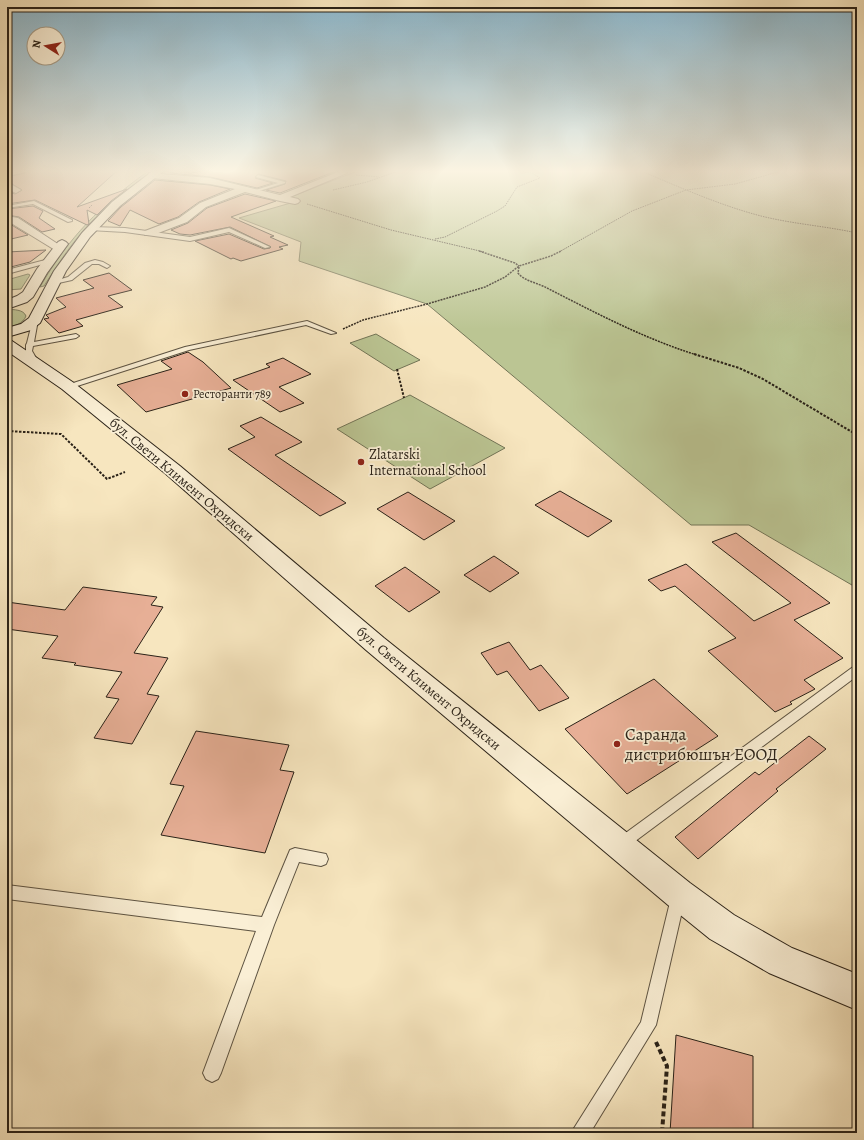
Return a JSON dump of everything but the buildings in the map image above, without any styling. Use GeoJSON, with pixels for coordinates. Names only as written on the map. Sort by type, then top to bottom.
{"type":"FeatureCollection","features":[{"type":"Feature","properties":{"kind":"main road"},"geometry":{"type":"LineString","coordinates":[[7,305],[22,299],[28,294],[71,229],[78,223]]}},
{"type":"Feature","properties":{"kind":"main road"},"geometry":{"type":"LineString","coordinates":[[29,353],[15,342],[15,337],[33,321],[54,282],[71,255],[97,223]]}},
{"type":"Feature","properties":{"kind":"main road"},"geometry":{"type":"LineString","coordinates":[[7,305],[18,305],[34,310],[33,321]]}},
{"type":"Feature","properties":{"kind":"main road"},"geometry":{"type":"LineString","coordinates":[[7,333],[33,321]]}},
{"type":"Feature","properties":{"kind":"main road","name":"бул. Свети Климент Охридски"},"geometry":{"type":"LineString","coordinates":[[7,344],[29,353],[211,503],[375,644],[678,894],[722,927],[781,961],[857,992]]}},
{"type":"Feature","properties":{"kind":"street"},"geometry":{"type":"LineString","coordinates":[[20,223],[59,248]]}},
{"type":"Feature","properties":{"kind":"street"},"geometry":{"type":"LineString","coordinates":[[149,233],[175,223]]}},
{"type":"Feature","properties":{"kind":"street"},"geometry":{"type":"LineString","coordinates":[[45,238],[71,229]]}},
{"type":"Feature","properties":{"kind":"lane"},"geometry":{"type":"LineString","coordinates":[[63,223],[71,229]]}},
{"type":"Feature","properties":{"kind":"lane"},"geometry":{"type":"LineString","coordinates":[[91,229],[125,230],[190,239],[229,230],[267,247]]}},
{"type":"Feature","properties":{"kind":"lane"},"geometry":{"type":"LineString","coordinates":[[7,272],[49,261]]}},
{"type":"Feature","properties":{"kind":"lane"},"geometry":{"type":"LineString","coordinates":[[54,282],[72,277],[88,263],[100,262],[107,266]]}},
{"type":"Feature","properties":{"kind":"lane"},"geometry":{"type":"LineString","coordinates":[[187,348],[307,324],[333,333]]}},
{"type":"Feature","properties":{"kind":"lane"},"geometry":{"type":"LineString","coordinates":[[29,353],[76,336]]}},
{"type":"Feature","properties":{"kind":"lane"},"geometry":{"type":"LineString","coordinates":[[68,386],[220,336]]}},
{"type":"Feature","properties":{"kind":"lane"},"geometry":{"type":"LineString","coordinates":[[620,845],[857,670]]}},
{"type":"Feature","properties":{"kind":"lane"},"geometry":{"type":"LineString","coordinates":[[212,1073],[266,925],[295,855],[321,859]]}},
{"type":"Feature","properties":{"kind":"lane"},"geometry":{"type":"LineString","coordinates":[[7,892],[266,925]]}},
{"type":"Feature","properties":{"kind":"lane"},"geometry":{"type":"LineString","coordinates":[[580,1133],[648,1025],[678,894]]}},
{"type":"Feature","properties":{"kind":"path"},"geometry":{"type":"LineString","coordinates":[[368,223],[390,230],[485,252],[515,263],[519,266]]}},
{"type":"Feature","properties":{"kind":"path"},"geometry":{"type":"LineString","coordinates":[[428,239],[445,237],[473,223]]}},
{"type":"Feature","properties":{"kind":"path"},"geometry":{"type":"LineString","coordinates":[[333,333],[363,320],[485,287],[505,277],[519,266],[550,256],[610,223]]}},
{"type":"Feature","properties":{"kind":"path"},"geometry":{"type":"LineString","coordinates":[[797,223],[857,233]]}},
{"type":"Feature","properties":{"kind":"path"},"geometry":{"type":"LineString","coordinates":[[519,266],[518,273],[521,277],[543,286],[621,326],[674,348],[739,368],[763,379],[857,435]]}},
{"type":"Feature","properties":{"kind":"path"},"geometry":{"type":"LineString","coordinates":[[397,369],[404,398]]}},
{"type":"Feature","properties":{"kind":"path"},"geometry":{"type":"LineString","coordinates":[[7,431],[61,434],[107,479],[125,472]]}},
{"type":"Feature","properties":{"kind":"path"},"geometry":{"type":"LineString","coordinates":[[648,1025],[666,1066],[662,1133]]}},
{"type":"Feature","properties":{"kind":"green space"},"geometry":{"type":"Polygon","coordinates":[[[90,223],[60,261],[44,286],[40,287],[62,253],[87,224],[90,223]]]}},
{"type":"Feature","properties":{"kind":"green space"},"geometry":{"type":"Polygon","coordinates":[[[252,223],[857,223],[857,588],[749,525],[691,525],[427,304],[299,261],[301,242],[252,223]]]}},
{"type":"Feature","properties":{"kind":"green space"},"geometry":{"type":"Polygon","coordinates":[[[28,274],[30,275],[21,289],[7,290],[7,280],[28,274]]]}},
{"type":"Feature","properties":{"kind":"green space"},"geometry":{"type":"Polygon","coordinates":[[[7,309],[23,312],[26,316],[25,319],[21,323],[7,328],[7,309]]]}},
{"type":"Feature","properties":{"kind":"green space"},"geometry":{"type":"Polygon","coordinates":[[[376,334],[420,360],[394,371],[350,343],[376,334]]]}},
{"type":"Feature","properties":{"kind":"green space"},"geometry":{"type":"Polygon","coordinates":[[[410,395],[505,448],[430,489],[337,429],[410,395]]]}},
{"type":"Feature","properties":{"kind":"place","name":"Ресторанти 789"},"geometry":{"type":"Point","coordinates":[185,394]}},
{"type":"Feature","properties":{"kind":"place","name":"Zlatarski International School"},"geometry":{"type":"Point","coordinates":[361,462]}},
{"type":"Feature","properties":{"kind":"place","name":"Саранда дистрибюшън ЕООД"},"geometry":{"type":"Point","coordinates":[617,744]}}]}
